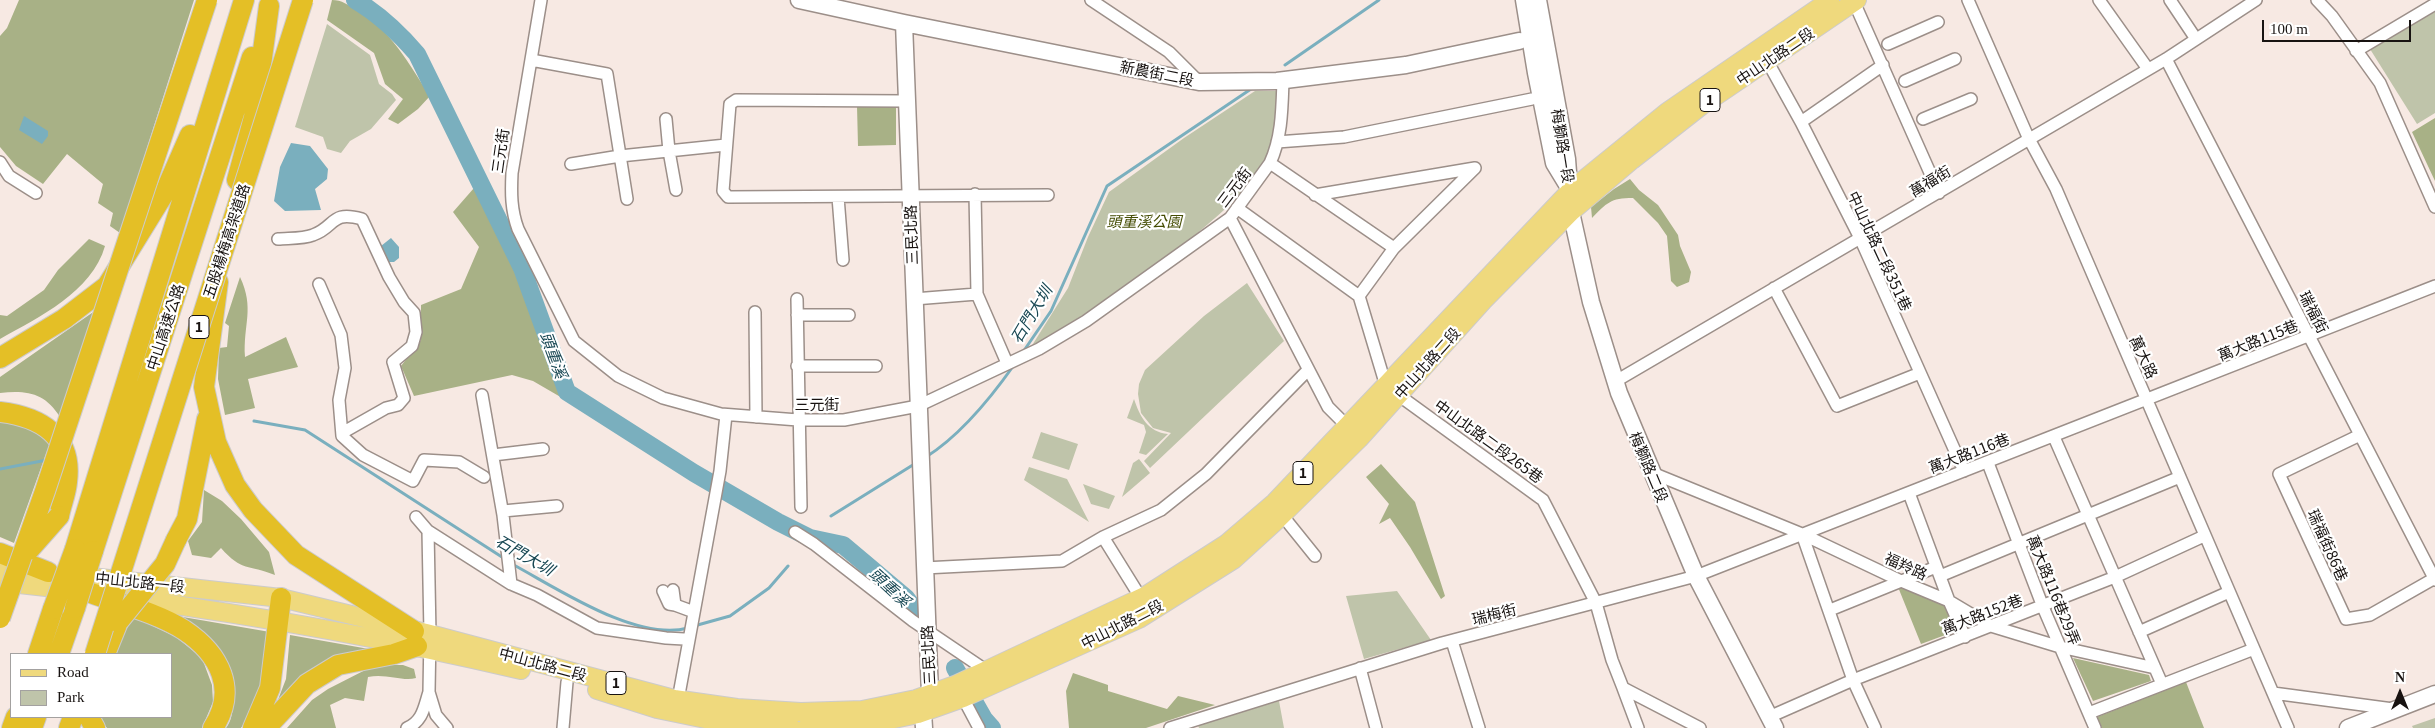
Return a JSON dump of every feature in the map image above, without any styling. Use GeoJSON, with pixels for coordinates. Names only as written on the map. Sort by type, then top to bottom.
{"type":"FeatureCollection","features":[{"type":"Feature","properties":{"kind":"highway"},"geometry":{"type":"LineString","coordinates":[[0,618],[46,491],[207,0]]}},
{"type":"Feature","properties":{"kind":"highway","name":"中山高速公路"},"geometry":{"type":"LineString","coordinates":[[59,653],[76,608],[84,550],[227,53],[244,0]]}},
{"type":"Feature","properties":{"kind":"highway","name":"五股楊梅高架道路"},"geometry":{"type":"LineString","coordinates":[[95,653],[303,0]]}},
{"type":"Feature","properties":{"kind":"highway"},"geometry":{"type":"LineString","coordinates":[[270,3],[254,117],[225,222],[204,387],[209,425],[235,485],[253,510],[296,555],[423,640]]}},
{"type":"Feature","properties":{"kind":"highway","name":"中山高速公路"},"geometry":{"type":"LineString","coordinates":[[38,653],[53,609],[84,550],[270,3]]}},
{"type":"Feature","properties":{"kind":"highway"},"geometry":{"type":"LineString","coordinates":[[0,358],[64,319],[107,286],[165,192],[227,53]]}},
{"type":"Feature","properties":{"kind":"highway"},"geometry":{"type":"LineString","coordinates":[[0,412],[20,414],[40,423],[55,433],[65,457],[67,482],[59,516],[0,584]]}},
{"type":"Feature","properties":{"kind":"highway"},"geometry":{"type":"LineString","coordinates":[[105,653],[118,622],[165,564],[186,519],[209,425]]}},
{"type":"Feature","properties":{"kind":"highway"},"geometry":{"type":"LineString","coordinates":[[0,554],[48,572]]}},
{"type":"Feature","properties":{"kind":"highway"},"geometry":{"type":"LineString","coordinates":[[91,593],[159,618],[184,630],[208,650],[221,670],[226,687],[218,720],[213,728]]}},
{"type":"Feature","properties":{"kind":"highway"},"geometry":{"type":"LineString","coordinates":[[253,728],[270,688],[280,598]]}},
{"type":"Feature","properties":{"kind":"highway"},"geometry":{"type":"LineString","coordinates":[[266,728],[307,684],[338,665],[394,654],[423,640]]}},
{"type":"Feature","properties":{"kind":"main road","name":"中山北路二段"},"geometry":{"type":"LineString","coordinates":[[1392,391],[1571,212],[1632,160],[1830,0]]}},
{"type":"Feature","properties":{"kind":"main road","name":"中山北路二段"},"geometry":{"type":"LineString","coordinates":[[806,728],[854,727],[923,720],[972,685],[1146,605],[1233,560],[1282,515],[1536,225],[1571,190],[1667,112],[1856,1]]}},
{"type":"Feature","properties":{"kind":"main road","name":"中山北路二段"},"geometry":{"type":"LineString","coordinates":[[1146,605],[1226,544],[1354,432]]}},
{"type":"Feature","properties":{"kind":"main road","name":"中山北路一段"},"geometry":{"type":"LineString","coordinates":[[0,567],[280,598]]}},
{"type":"Feature","properties":{"kind":"main road","name":"中山北路一段"},"geometry":{"type":"LineString","coordinates":[[0,584],[91,593],[278,620]]}},
{"type":"Feature","properties":{"kind":"main road","name":"中山北路二段"},"geometry":{"type":"LineString","coordinates":[[280,598],[657,710],[740,726],[793,723],[862,710],[972,685]]}},
{"type":"Feature","properties":{"kind":"main road","name":"中山北路二段"},"geometry":{"type":"LineString","coordinates":[[278,620],[423,640],[678,700],[737,708],[793,723]]}},
{"type":"Feature","properties":{"kind":"street","name":"三元街"},"geometry":{"type":"LineString","coordinates":[[541,0],[514,149],[511,196],[518,228],[574,341],[618,376],[663,398],[726,415],[798,420],[844,420],[918,406],[1025,355],[1086,321],[1234,213],[1270,163],[1281,125],[1283,80]]}},
{"type":"Feature","properties":{"kind":"street","name":"新農街二段"},"geometry":{"type":"LineString","coordinates":[[799,0],[1199,82],[1283,80],[1406,65],[1519,41]]}},
{"type":"Feature","properties":{"kind":"street"},"geometry":{"type":"LineString","coordinates":[[1091,0],[1169,52],[1199,82]]}},
{"type":"Feature","properties":{"kind":"street","name":"梅獅路一段"},"geometry":{"type":"LineString","coordinates":[[1524,0],[1536,73],[1571,190]]}},
{"type":"Feature","properties":{"kind":"street","name":"梅獅路一段"},"geometry":{"type":"LineString","coordinates":[[1538,0],[1561,161]]}},
{"type":"Feature","properties":{"kind":"street","name":"萬大路"},"geometry":{"type":"LineString","coordinates":[[1968,0],[2028,137],[2056,189],[2288,728]]}},
{"type":"Feature","properties":{"kind":"street"},"geometry":{"type":"LineString","coordinates":[[2099,0],[2148,69]]}},
{"type":"Feature","properties":{"kind":"street"},"geometry":{"type":"LineString","coordinates":[[2170,0],[2196,39]]}},
{"type":"Feature","properties":{"kind":"street","name":"萬福街"},"geometry":{"type":"LineString","coordinates":[[1616,381],[1940,193],[2028,137],[2166,59],[2256,0]]}},
{"type":"Feature","properties":{"kind":"street"},"geometry":{"type":"LineString","coordinates":[[2318,0],[2332,16],[2380,83],[2435,207]]}},
{"type":"Feature","properties":{"kind":"street"},"geometry":{"type":"LineString","coordinates":[[1856,1],[1940,193]]}},
{"type":"Feature","properties":{"kind":"street"},"geometry":{"type":"LineString","coordinates":[[2356,51],[2435,4]]}},
{"type":"Feature","properties":{"kind":"street"},"geometry":{"type":"LineString","coordinates":[[1888,44],[1938,22]]}},
{"type":"Feature","properties":{"kind":"street","name":"三民北路"},"geometry":{"type":"LineString","coordinates":[[904,23],[905,101],[930,694],[923,720]]}},
{"type":"Feature","properties":{"kind":"street","name":"中山北路二段351巷"},"geometry":{"type":"LineString","coordinates":[[1763,55],[1801,122],[1860,238],[1964,472]]}},
{"type":"Feature","properties":{"kind":"street","name":"瑞福街"},"geometry":{"type":"LineString","coordinates":[[2166,59],[2435,579]]}},
{"type":"Feature","properties":{"kind":"street"},"geometry":{"type":"LineString","coordinates":[[531,60],[608,74],[627,199]]}},
{"type":"Feature","properties":{"kind":"street"},"geometry":{"type":"LineString","coordinates":[[1905,81],[1955,60]]}},
{"type":"Feature","properties":{"kind":"street"},"geometry":{"type":"LineString","coordinates":[[1801,122],[1883,65]]}},
{"type":"Feature","properties":{"kind":"street"},"geometry":{"type":"LineString","coordinates":[[1277,142],[1344,138],[1532,99]]}},
{"type":"Feature","properties":{"kind":"street"},"geometry":{"type":"LineString","coordinates":[[1923,119],[1971,99]]}},
{"type":"Feature","properties":{"kind":"street"},"geometry":{"type":"LineString","coordinates":[[905,101],[736,100],[730,104],[723,191],[728,197],[1048,195]]}},
{"type":"Feature","properties":{"kind":"street"},"geometry":{"type":"LineString","coordinates":[[666,119],[668,150],[676,190]]}},
{"type":"Feature","properties":{"kind":"street"},"geometry":{"type":"LineString","coordinates":[[571,164],[668,150],[726,145]]}},
{"type":"Feature","properties":{"kind":"street"},"geometry":{"type":"LineString","coordinates":[[0,162],[9,176],[36,193]]}},
{"type":"Feature","properties":{"kind":"street"},"geometry":{"type":"LineString","coordinates":[[1270,163],[1394,248]]}},
{"type":"Feature","properties":{"kind":"street"},"geometry":{"type":"LineString","coordinates":[[1315,195],[1475,168],[1394,248],[1359,296]]}},
{"type":"Feature","properties":{"kind":"street","name":"梅獅路二段"},"geometry":{"type":"LineString","coordinates":[[1571,190],[1571,212],[1591,302],[1616,381],[1650,472],[1696,576],[1772,722]]}},
{"type":"Feature","properties":{"kind":"street"},"geometry":{"type":"LineString","coordinates":[[975,194],[977,294],[1010,362]]}},
{"type":"Feature","properties":{"kind":"street"},"geometry":{"type":"LineString","coordinates":[[838,197],[843,260]]}},
{"type":"Feature","properties":{"kind":"street"},"geometry":{"type":"LineString","coordinates":[[1234,213],[1359,296],[1392,391]]}},
{"type":"Feature","properties":{"kind":"street"},"geometry":{"type":"LineString","coordinates":[[1234,213],[1308,370],[1328,407],[1354,432]]}},
{"type":"Feature","properties":{"kind":"street"},"geometry":{"type":"LineString","coordinates":[[278,239],[314,235],[338,218],[350,216],[362,219],[389,277],[404,302],[414,313],[416,332],[412,346],[393,362],[404,398],[398,405],[386,408],[342,433]]}},
{"type":"Feature","properties":{"kind":"street"},"geometry":{"type":"LineString","coordinates":[[319,284],[341,335],[345,368],[339,400],[342,433],[363,455],[413,481],[424,460],[459,462],[484,477]]}},
{"type":"Feature","properties":{"kind":"street","name":"萬大路115巷"},"geometry":{"type":"LineString","coordinates":[[2147,399],[2435,286]]}},
{"type":"Feature","properties":{"kind":"street"},"geometry":{"type":"LineString","coordinates":[[1774,288],[1837,406],[1920,373]]}},
{"type":"Feature","properties":{"kind":"street"},"geometry":{"type":"LineString","coordinates":[[914,299],[977,294]]}},
{"type":"Feature","properties":{"kind":"street"},"geometry":{"type":"LineString","coordinates":[[797,299],[801,507]]}},
{"type":"Feature","properties":{"kind":"street"},"geometry":{"type":"LineString","coordinates":[[755,312],[756,417]]}},
{"type":"Feature","properties":{"kind":"street"},"geometry":{"type":"LineString","coordinates":[[797,315],[849,315]]}},
{"type":"Feature","properties":{"kind":"street"},"geometry":{"type":"LineString","coordinates":[[798,366],[876,366]]}},
{"type":"Feature","properties":{"kind":"street"},"geometry":{"type":"LineString","coordinates":[[924,568],[1062,561],[1103,537],[1161,510],[1206,474],[1308,370]]}},
{"type":"Feature","properties":{"kind":"street","name":"中山北路二段265巷"},"geometry":{"type":"LineString","coordinates":[[1392,391],[1435,420],[1543,500],[1596,604],[1612,660],[1638,728]]}},
{"type":"Feature","properties":{"kind":"street"},"geometry":{"type":"LineString","coordinates":[[482,395],[503,511],[511,579]]}},
{"type":"Feature","properties":{"kind":"street","name":"萬大路116巷"},"geometry":{"type":"LineString","coordinates":[[1802,534],[1988,463],[2147,399]]}},
{"type":"Feature","properties":{"kind":"street"},"geometry":{"type":"LineString","coordinates":[[678,700],[687,637],[694,614],[720,471],[726,415]]}},
{"type":"Feature","properties":{"kind":"street","name":"瑞福街86巷"},"geometry":{"type":"LineString","coordinates":[[2360,435],[2280,474],[2346,619],[2370,615],[2435,579]]}},
{"type":"Feature","properties":{"kind":"street"},"geometry":{"type":"LineString","coordinates":[[2054,436],[2162,684]]}},
{"type":"Feature","properties":{"kind":"street"},"geometry":{"type":"LineString","coordinates":[[493,454],[544,449]]}},
{"type":"Feature","properties":{"kind":"street","name":"萬大路116巷29弄"},"geometry":{"type":"LineString","coordinates":[[1988,463],[2043,607],[2095,728]]}},
{"type":"Feature","properties":{"kind":"street","name":"福羚路"},"geometry":{"type":"LineString","coordinates":[[1650,472],[1802,534],[1901,581],[1949,601],[1991,626],[2060,647],[2155,668]]}},
{"type":"Feature","properties":{"kind":"street"},"geometry":{"type":"LineString","coordinates":[[1830,610],[1901,581],[1938,572],[2018,543],[2180,476]]}},
{"type":"Feature","properties":{"kind":"street"},"geometry":{"type":"LineString","coordinates":[[1909,493],[1949,601],[1965,637]]}},
{"type":"Feature","properties":{"kind":"street"},"geometry":{"type":"LineString","coordinates":[[503,511],[557,506]]}},
{"type":"Feature","properties":{"kind":"street"},"geometry":{"type":"LineString","coordinates":[[1282,515],[1315,556]]}},
{"type":"Feature","properties":{"kind":"street"},"geometry":{"type":"LineString","coordinates":[[416,516],[428,531],[597,628],[666,638],[687,637]]}},
{"type":"Feature","properties":{"kind":"street"},"geometry":{"type":"LineString","coordinates":[[428,531],[423,640],[429,692],[436,715],[447,728]]}},
{"type":"Feature","properties":{"kind":"street"},"geometry":{"type":"LineString","coordinates":[[1802,534],[1853,680],[1875,728]]}},
{"type":"Feature","properties":{"kind":"street","name":"瑞梅街"},"geometry":{"type":"LineString","coordinates":[[1170,728],[1193,725],[1360,668],[1452,641],[1696,576],[1802,534]]}},
{"type":"Feature","properties":{"kind":"street","name":"萬大路152巷"},"geometry":{"type":"LineString","coordinates":[[1772,722],[1853,680],[2115,578],[2204,536]]}},
{"type":"Feature","properties":{"kind":"street"},"geometry":{"type":"LineString","coordinates":[[1103,537],[1146,605]]}},
{"type":"Feature","properties":{"kind":"street"},"geometry":{"type":"LineString","coordinates":[[805,538],[927,630],[972,685],[980,728]]}},
{"type":"Feature","properties":{"kind":"street"},"geometry":{"type":"LineString","coordinates":[[668,591],[675,605],[694,614]]}},
{"type":"Feature","properties":{"kind":"street"},"geometry":{"type":"LineString","coordinates":[[2139,632],[2230,592]]}},
{"type":"Feature","properties":{"kind":"street"},"geometry":{"type":"LineString","coordinates":[[1452,641],[1480,728]]}},
{"type":"Feature","properties":{"kind":"street"},"geometry":{"type":"LineString","coordinates":[[2088,713],[2254,649]]}},
{"type":"Feature","properties":{"kind":"street"},"geometry":{"type":"LineString","coordinates":[[1360,668],[1376,728]]}},
{"type":"Feature","properties":{"kind":"street"},"geometry":{"type":"LineString","coordinates":[[563,728],[567,682]]}},
{"type":"Feature","properties":{"kind":"street"},"geometry":{"type":"LineString","coordinates":[[1623,688],[1699,728]]}},
{"type":"Feature","properties":{"kind":"street"},"geometry":{"type":"LineString","coordinates":[[407,728],[416,724],[420,719],[429,692]]}},
{"type":"Feature","properties":{"kind":"street"},"geometry":{"type":"LineString","coordinates":[[2273,692],[2395,710]]}},
{"type":"Feature","properties":{"kind":"street"},"geometry":{"type":"LineString","coordinates":[[2348,728],[2435,694]]}},
{"type":"Feature","properties":{"kind":"green space"},"geometry":{"type":"Polygon","coordinates":[[[19,0],[194,0],[120,233],[110,226],[113,213],[98,203],[103,184],[67,154],[43,184],[16,166],[0,147],[0,36],[7,28],[19,0]]]}},
{"type":"Feature","properties":{"kind":"green space"},"geometry":{"type":"Polygon","coordinates":[[[332,0],[339,1],[357,10],[380,27],[407,60],[430,96],[418,109],[398,124],[388,119],[403,99],[385,84],[374,53],[327,20],[332,0]]]}},
{"type":"Feature","properties":{"kind":"green space"},"geometry":{"type":"Polygon","coordinates":[[[2435,8],[2435,113],[2417,124],[2370,49],[2435,8]]]}},
{"type":"Feature","properties":{"kind":"green space"},"geometry":{"type":"Polygon","coordinates":[[[327,24],[370,55],[379,84],[392,94],[396,100],[371,129],[350,141],[341,153],[327,149],[323,137],[295,127],[327,24]]]}},
{"type":"Feature","properties":{"kind":"green space","name":"頭重溪公園"},"geometry":{"type":"Polygon","coordinates":[[[1255,91],[1277,91],[1277,129],[1269,154],[1244,190],[1161,263],[1031,347],[1068,288],[1088,237],[1109,192],[1184,138],[1255,91]]]}},
{"type":"Feature","properties":{"kind":"green space"},"geometry":{"type":"Polygon","coordinates":[[[857,106],[896,106],[896,145],[858,146],[857,106]]]}},
{"type":"Feature","properties":{"kind":"green space"},"geometry":{"type":"Polygon","coordinates":[[[2435,118],[2435,181],[2412,132],[2435,118]]]}},
{"type":"Feature","properties":{"kind":"green space"},"geometry":{"type":"Polygon","coordinates":[[[1630,179],[1639,190],[1658,205],[1678,235],[1680,246],[1691,272],[1689,282],[1677,287],[1671,281],[1667,236],[1658,223],[1633,198],[1614,200],[1592,218],[1591,207],[1630,179]]]}},
{"type":"Feature","properties":{"kind":"green space"},"geometry":{"type":"Polygon","coordinates":[[[474,188],[507,252],[564,399],[533,381],[512,375],[414,396],[401,366],[421,340],[421,305],[461,289],[479,247],[453,212],[474,188]]]}},
{"type":"Feature","properties":{"kind":"green space"},"geometry":{"type":"Polygon","coordinates":[[[89,239],[105,246],[89,277],[62,302],[0,339],[0,315],[7,316],[44,290],[58,270],[89,239]]]}},
{"type":"Feature","properties":{"kind":"green space"},"geometry":{"type":"Polygon","coordinates":[[[240,277],[247,298],[248,308],[245,357],[286,337],[298,367],[248,379],[255,408],[225,415],[218,379],[219,348],[227,347],[229,326],[225,323],[240,277]]]}},
{"type":"Feature","properties":{"kind":"green space"},"geometry":{"type":"Polygon","coordinates":[[[1247,283],[1284,341],[1150,468],[1144,461],[1171,433],[1153,428],[1141,413],[1138,394],[1139,384],[1145,370],[1204,316],[1247,283]]]}},
{"type":"Feature","properties":{"kind":"green space"},"geometry":{"type":"Polygon","coordinates":[[[99,308],[60,417],[42,398],[19,392],[0,393],[0,377],[99,308]]]}},
{"type":"Feature","properties":{"kind":"green space"},"geometry":{"type":"Polygon","coordinates":[[[1134,399],[1139,412],[1150,427],[1161,433],[1168,434],[1146,455],[1139,453],[1146,432],[1144,425],[1127,418],[1134,399]]]}},
{"type":"Feature","properties":{"kind":"green space"},"geometry":{"type":"Polygon","coordinates":[[[0,418],[16,420],[51,440],[14,543],[0,537],[0,418]]]}},
{"type":"Feature","properties":{"kind":"green space"},"geometry":{"type":"Polygon","coordinates":[[[1041,432],[1078,444],[1069,470],[1032,458],[1041,432]]]}},
{"type":"Feature","properties":{"kind":"green space"},"geometry":{"type":"Polygon","coordinates":[[[1139,459],[1150,473],[1122,497],[1133,463],[1139,459]]]}},
{"type":"Feature","properties":{"kind":"green space"},"geometry":{"type":"Polygon","coordinates":[[[1381,464],[1415,502],[1445,596],[1441,599],[1390,518],[1379,524],[1389,504],[1366,477],[1381,464]]]}},
{"type":"Feature","properties":{"kind":"green space"},"geometry":{"type":"Polygon","coordinates":[[[1029,467],[1067,479],[1089,522],[1024,480],[1029,467]]]}},
{"type":"Feature","properties":{"kind":"green space"},"geometry":{"type":"Polygon","coordinates":[[[1083,484],[1115,496],[1109,509],[1091,504],[1083,484]]]}},
{"type":"Feature","properties":{"kind":"green space"},"geometry":{"type":"Polygon","coordinates":[[[204,490],[222,501],[241,519],[269,552],[275,575],[240,564],[228,556],[221,548],[211,558],[192,555],[188,541],[202,522],[204,490]]]}},
{"type":"Feature","properties":{"kind":"green space"},"geometry":{"type":"Polygon","coordinates":[[[1901,586],[1946,605],[1956,631],[1921,644],[1898,587],[1901,586]]]}},
{"type":"Feature","properties":{"kind":"green space"},"geometry":{"type":"Polygon","coordinates":[[[1397,591],[1431,640],[1364,659],[1346,596],[1397,591]]]}},
{"type":"Feature","properties":{"kind":"green space"},"geometry":{"type":"Polygon","coordinates":[[[134,617],[176,637],[202,658],[212,685],[213,702],[202,728],[107,728],[99,718],[172,718],[172,653],[115,653],[127,624],[134,617]]]}},
{"type":"Feature","properties":{"kind":"green space"},"geometry":{"type":"Polygon","coordinates":[[[183,617],[270,632],[263,682],[254,705],[241,728],[226,728],[232,716],[235,687],[228,663],[222,652],[183,617]]]}},
{"type":"Feature","properties":{"kind":"green space"},"geometry":{"type":"Polygon","coordinates":[[[290,635],[369,649],[331,658],[274,710],[286,679],[290,635]]]}},
{"type":"Feature","properties":{"kind":"green space"},"geometry":{"type":"Polygon","coordinates":[[[2073,658],[2149,675],[2151,681],[2093,701],[2073,658]]]}},
{"type":"Feature","properties":{"kind":"green space"},"geometry":{"type":"Polygon","coordinates":[[[375,665],[403,665],[414,669],[416,678],[368,677],[364,701],[345,698],[330,705],[336,728],[287,728],[312,700],[328,689],[375,665]]]}},
{"type":"Feature","properties":{"kind":"green space"},"geometry":{"type":"Polygon","coordinates":[[[1073,673],[1108,685],[1108,691],[1167,709],[1178,696],[1215,705],[1146,728],[1069,728],[1066,691],[1073,673]]]}},
{"type":"Feature","properties":{"kind":"green space"},"geometry":{"type":"Polygon","coordinates":[[[2186,682],[2204,728],[2102,728],[2097,717],[2186,682]]]}},
{"type":"Feature","properties":{"kind":"green space"},"geometry":{"type":"Polygon","coordinates":[[[1279,701],[1284,728],[1199,728],[1198,725],[1279,701]]]}},
{"type":"Feature","properties":{"kind":"green space"},"geometry":{"type":"Polygon","coordinates":[[[2435,718],[2435,728],[2413,728],[2412,726],[2435,718]]]}},
{"type":"Feature","properties":{"kind":"water"},"geometry":{"type":"Polygon","coordinates":[[[24,116],[48,131],[48,136],[42,144],[19,130],[24,116]]]}},
{"type":"Feature","properties":{"kind":"water"},"geometry":{"type":"Polygon","coordinates":[[[291,143],[310,146],[328,169],[327,179],[315,189],[321,210],[285,211],[274,201],[280,167],[291,143]]]}},
{"type":"Feature","properties":{"kind":"water"},"geometry":{"type":"Polygon","coordinates":[[[391,238],[399,247],[399,258],[394,262],[387,262],[381,246],[391,238]]]}},
{"type":"Feature","properties":{"kind":"waterway","name":"頭重溪"},"geometry":{"type":"LineString","coordinates":[[355,0],[388,24],[417,54],[522,268],[567,392],[694,473],[778,522],[810,538],[843,545],[906,598],[927,626]]}},
{"type":"Feature","properties":{"kind":"waterway","name":"石門大圳"},"geometry":{"type":"LineString","coordinates":[[1285,65],[1379,0]]}},
{"type":"Feature","properties":{"kind":"waterway","name":"石門大圳"},"geometry":{"type":"LineString","coordinates":[[1023,352],[1051,311],[1107,186],[1251,89]]}},
{"type":"Feature","properties":{"kind":"waterway","name":"石門大圳"},"geometry":{"type":"LineString","coordinates":[[926,457],[951,438],[974,416],[1014,365]]}},
{"type":"Feature","properties":{"kind":"waterway","name":"石門大圳"},"geometry":{"type":"LineString","coordinates":[[254,421],[305,430],[505,559]]}},
{"type":"Feature","properties":{"kind":"waterway","name":"石門大圳"},"geometry":{"type":"LineString","coordinates":[[0,469],[47,460]]}},
{"type":"Feature","properties":{"kind":"waterway","name":"石門大圳"},"geometry":{"type":"LineString","coordinates":[[831,516],[916,463]]}},
{"type":"Feature","properties":{"kind":"waterway","name":"石門大圳"},"geometry":{"type":"LineString","coordinates":[[512,564],[597,610],[621,620],[645,627],[667,630],[688,628]]}},
{"type":"Feature","properties":{"kind":"waterway","name":"石門大圳"},"geometry":{"type":"LineString","coordinates":[[694,626],[730,616],[769,588],[788,566]]}},
{"type":"Feature","properties":{"kind":"waterway","name":"頭重溪"},"geometry":{"type":"LineString","coordinates":[[955,668],[984,719],[992,728]]}}]}
